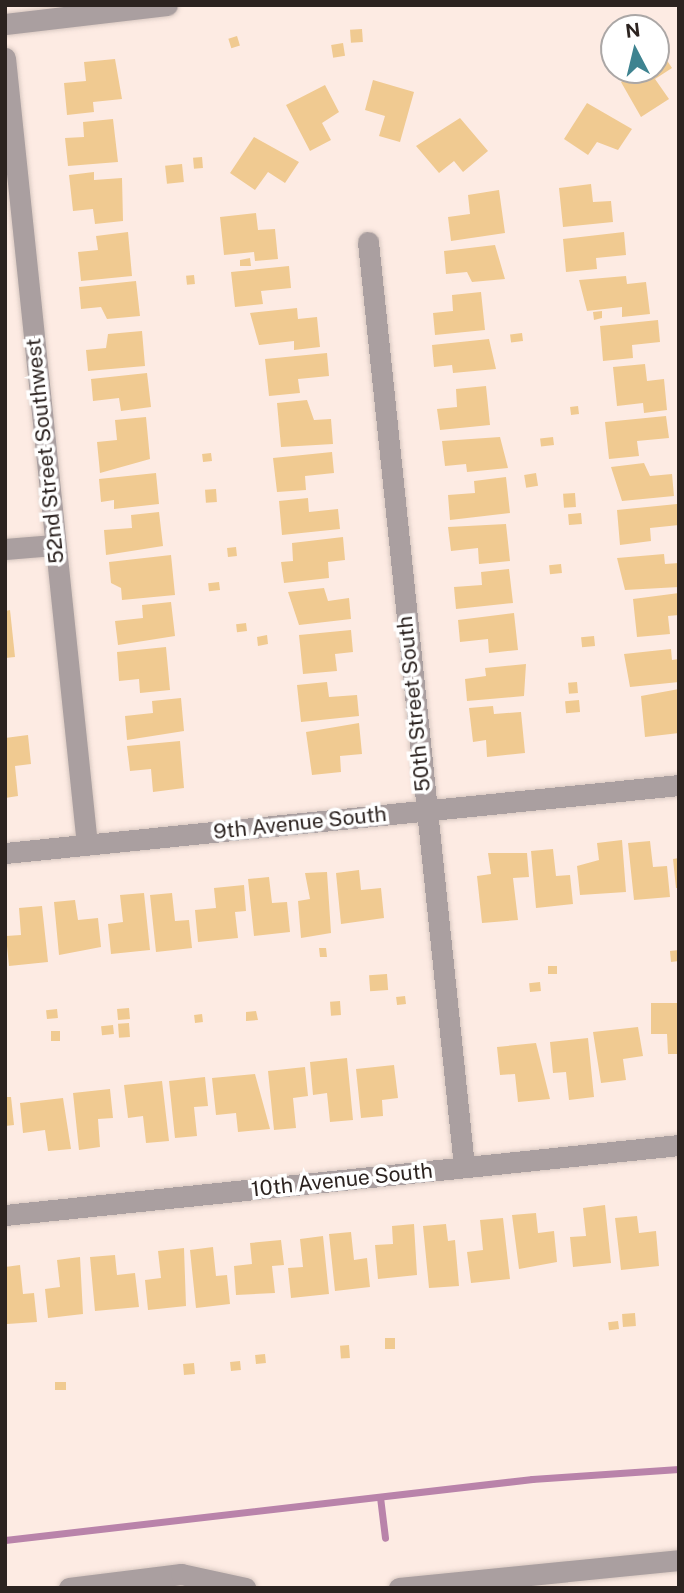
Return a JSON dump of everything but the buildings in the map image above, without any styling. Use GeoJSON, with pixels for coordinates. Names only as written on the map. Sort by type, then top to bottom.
{"type":"FeatureCollection","features":[{"type":"Feature","properties":{"kind":"street"},"geometry":{"type":"LineString","coordinates":[[5,24],[167,5]]}},
{"type":"Feature","properties":{"kind":"street","name":"52nd Street Southwest"},"geometry":{"type":"LineString","coordinates":[[5,58],[14,240],[54,545],[87,845]]}},
{"type":"Feature","properties":{"kind":"street","name":"50th Street South"},"geometry":{"type":"LineString","coordinates":[[368,242],[464,1167]]}},
{"type":"Feature","properties":{"kind":"street"},"geometry":{"type":"LineString","coordinates":[[5,549],[54,545]]}},
{"type":"Feature","properties":{"kind":"street","name":"9th Avenue South"},"geometry":{"type":"LineString","coordinates":[[5,853],[679,785]]}},
{"type":"Feature","properties":{"kind":"street","name":"10th Avenue South"},"geometry":{"type":"LineString","coordinates":[[5,1215],[679,1144]]}},
{"type":"Feature","properties":{"kind":"street"},"geometry":{"type":"LineString","coordinates":[[399,1588],[679,1560]]}},
{"type":"Feature","properties":{"kind":"street"},"geometry":{"type":"LineString","coordinates":[[69,1588],[181,1574],[245,1588]]}},
{"type":"Feature","properties":{"kind":"waterway"},"geometry":{"type":"LineString","coordinates":[[5,1540],[532,1479],[679,1469]]}},
{"type":"Feature","properties":{"kind":"waterway"},"geometry":{"type":"LineString","coordinates":[[380,1497],[385,1538]]}}]}
